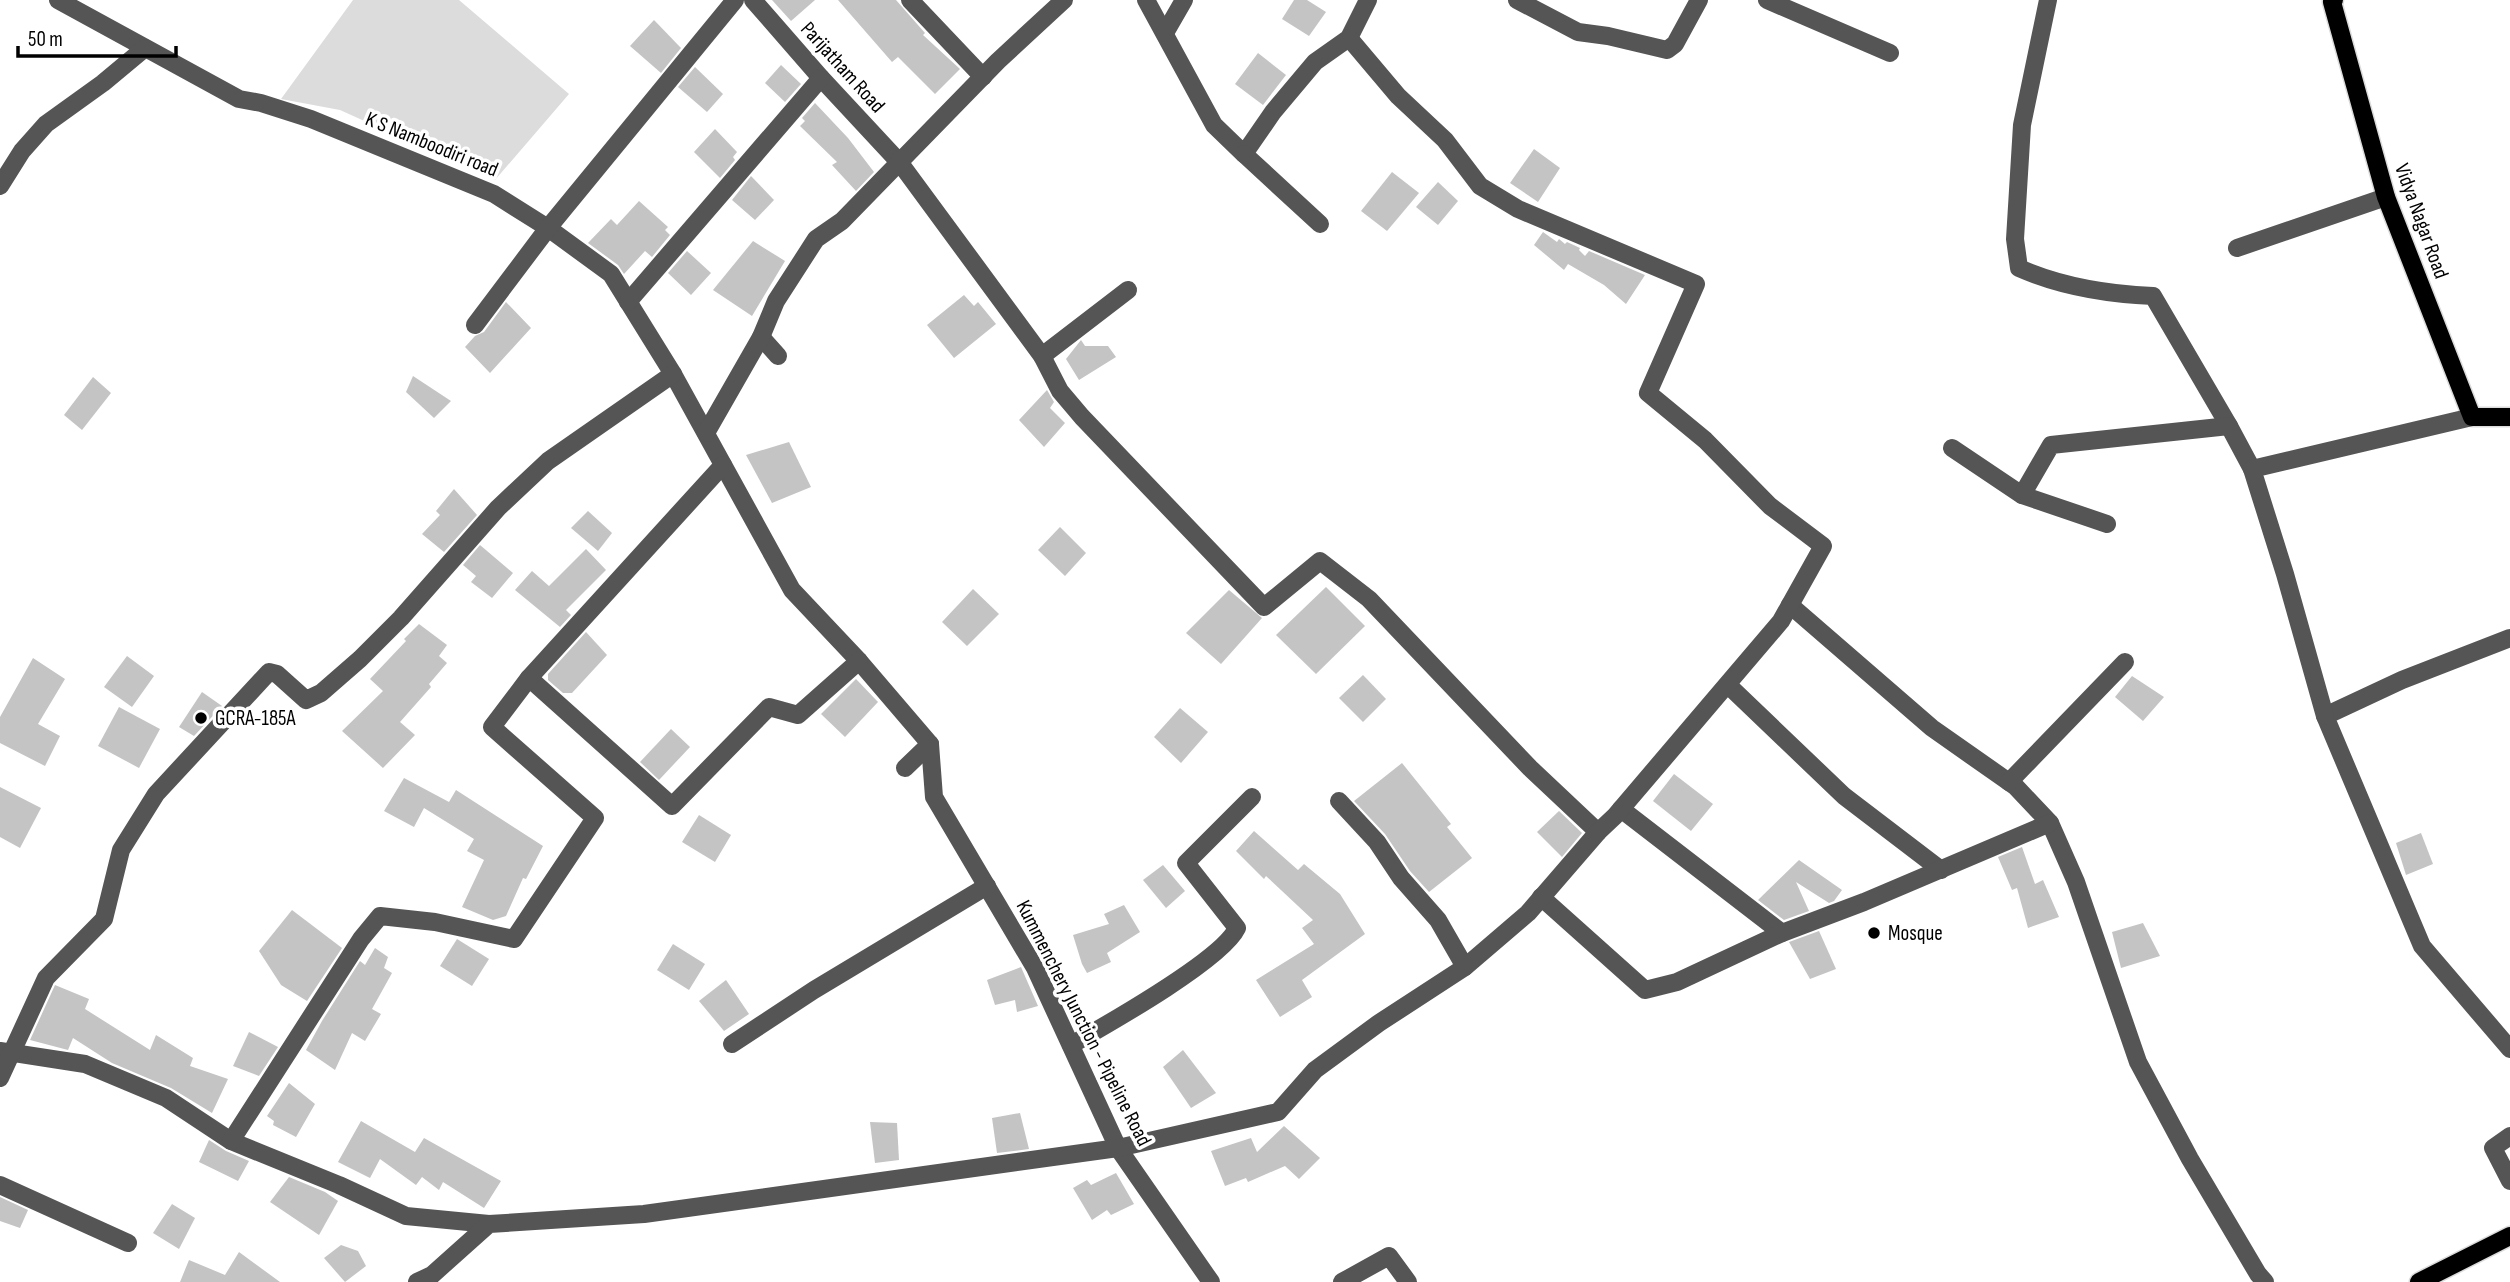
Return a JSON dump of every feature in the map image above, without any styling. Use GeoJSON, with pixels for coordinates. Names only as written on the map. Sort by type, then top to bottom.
{"type":"FeatureCollection","features":[{"type":"Feature","properties":{"kind":"main road","name":"Vidya Nagar Road"},"geometry":{"type":"LineString","coordinates":[[2330,1],[2386,197],[2472,417]]}},
{"type":"Feature","properties":{"kind":"main road"},"geometry":{"type":"LineString","coordinates":[[2472,417],[2510,417]]}},
{"type":"Feature","properties":{"kind":"main road"},"geometry":{"type":"LineString","coordinates":[[2419,1282],[2510,1236]]}},
{"type":"Feature","properties":{"kind":"street","name":"K S Namboodiri road"},"geometry":{"type":"LineString","coordinates":[[58,0],[239,99],[311,119],[494,194],[548,228],[611,274],[706,433]]}},
{"type":"Feature","properties":{"kind":"street"},"geometry":{"type":"LineString","coordinates":[[475,325],[548,228],[735,0]]}},
{"type":"Feature","properties":{"kind":"street","name":"Parijatham Road"},"geometry":{"type":"LineString","coordinates":[[753,0],[900,163],[1042,356],[1060,391],[1264,607],[1320,561],[1369,599],[1530,768],[1598,832]]}},
{"type":"Feature","properties":{"kind":"street"},"geometry":{"type":"LineString","coordinates":[[910,0],[983,77]]}},
{"type":"Feature","properties":{"kind":"street"},"geometry":{"type":"LineString","coordinates":[[905,768],[930,744],[792,590],[706,433],[761,337],[776,301],[816,239],[842,221],[983,77],[1064,0]]}},
{"type":"Feature","properties":{"kind":"street"},"geometry":{"type":"LineString","coordinates":[[1146,0],[1214,125],[1320,224]]}},
{"type":"Feature","properties":{"kind":"street"},"geometry":{"type":"LineString","coordinates":[[1165,33],[1184,0]]}},
{"type":"Feature","properties":{"kind":"street"},"geometry":{"type":"LineString","coordinates":[[1244,153],[1273,112],[1315,62],[1349,38],[1368,0]]}},
{"type":"Feature","properties":{"kind":"street"},"geometry":{"type":"LineString","coordinates":[[1517,0],[1578,32],[1667,50],[1675,44],[1699,0]]}},
{"type":"Feature","properties":{"kind":"street"},"geometry":{"type":"LineString","coordinates":[[1767,0],[1889,53]]}},
{"type":"Feature","properties":{"kind":"street"},"geometry":{"type":"LineString","coordinates":[[2048,0],[2022,125],[2015,239],[2019,268],[2035,275],[2115,295],[2153,296],[2252,469],[2285,573],[2325,716],[2421,946],[2510,1049]]}},
{"type":"Feature","properties":{"kind":"street"},"geometry":{"type":"LineString","coordinates":[[5,1052],[85,1064],[166,1098],[231,1141],[339,1185],[406,1216],[489,1224],[644,1214],[1118,1148],[1278,1112],[1315,1070],[1378,1023],[1465,967],[1528,913],[1621,809],[1781,621],[1823,546],[1770,506],[1705,440],[1648,393],[1696,284],[1518,209],[1480,186],[1444,141],[1398,96],[1349,38]]}},
{"type":"Feature","properties":{"kind":"street"},"geometry":{"type":"LineString","coordinates":[[0,186],[22,151],[46,124],[103,83],[145,48]]}},
{"type":"Feature","properties":{"kind":"street"},"geometry":{"type":"LineString","coordinates":[[628,302],[821,78]]}},
{"type":"Feature","properties":{"kind":"street"},"geometry":{"type":"LineString","coordinates":[[2237,247],[2386,197]]}},
{"type":"Feature","properties":{"kind":"street"},"geometry":{"type":"LineString","coordinates":[[1042,356],[1128,290]]}},
{"type":"Feature","properties":{"kind":"street"},"geometry":{"type":"LineString","coordinates":[[761,337],[778,356]]}},
{"type":"Feature","properties":{"kind":"street"},"geometry":{"type":"LineString","coordinates":[[0,1078],[5,1052],[46,978],[104,919],[121,850],[156,794],[269,672],[277,674],[306,700],[321,693],[401,618],[498,508],[548,461],[673,374]]}},
{"type":"Feature","properties":{"kind":"street"},"geometry":{"type":"LineString","coordinates":[[2252,469],[2472,417]]}},
{"type":"Feature","properties":{"kind":"street"},"geometry":{"type":"LineString","coordinates":[[2022,495],[2051,445],[2229,426]]}},
{"type":"Feature","properties":{"kind":"street"},"geometry":{"type":"LineString","coordinates":[[1952,448],[2022,495],[2107,524]]}},
{"type":"Feature","properties":{"kind":"street"},"geometry":{"type":"LineString","coordinates":[[231,1141],[361,939],[380,916],[435,922],[514,939],[595,818],[492,727],[529,678],[723,465]]}},
{"type":"Feature","properties":{"kind":"street"},"geometry":{"type":"LineString","coordinates":[[1790,605],[1933,728],[2009,782],[2050,823],[2076,882],[2138,1062],[2190,1159],[2258,1275],[2265,1282]]}},
{"type":"Feature","properties":{"kind":"street"},"geometry":{"type":"LineString","coordinates":[[2325,716],[2402,680],[2510,638]]}},
{"type":"Feature","properties":{"kind":"street"},"geometry":{"type":"LineString","coordinates":[[529,678],[672,806],[769,707],[798,715],[859,662]]}},
{"type":"Feature","properties":{"kind":"street"},"geometry":{"type":"LineString","coordinates":[[2009,782],[2125,662]]}},
{"type":"Feature","properties":{"kind":"street"},"geometry":{"type":"LineString","coordinates":[[1728,685],[1844,796],[1941,870]]}},
{"type":"Feature","properties":{"kind":"street","name":"Kummenchery Junction - Pipeline Road"},"geometry":{"type":"LineString","coordinates":[[930,744],[934,797],[1035,968],[1118,1148],[1207,1281]]}},
{"type":"Feature","properties":{"kind":"street"},"geometry":{"type":"LineString","coordinates":[[1071,1045],[1199,964],[1233,935],[1237,928],[1186,863],[1252,797]]}},
{"type":"Feature","properties":{"kind":"street"},"geometry":{"type":"LineString","coordinates":[[1339,801],[1377,842],[1401,878],[1438,920],[1465,967]]}},
{"type":"Feature","properties":{"kind":"street"},"geometry":{"type":"LineString","coordinates":[[1621,809],[1782,933]]}},
{"type":"Feature","properties":{"kind":"street"},"geometry":{"type":"LineString","coordinates":[[1542,897],[1645,990],[1677,982],[1782,933],[2050,823]]}},
{"type":"Feature","properties":{"kind":"street"},"geometry":{"type":"LineString","coordinates":[[732,1044],[814,990],[987,886]]}},
{"type":"Feature","properties":{"kind":"street"},"geometry":{"type":"LineString","coordinates":[[2510,1136],[2493,1148],[2510,1181]]}},
{"type":"Feature","properties":{"kind":"street"},"geometry":{"type":"LineString","coordinates":[[0,1185],[128,1243]]}},
{"type":"Feature","properties":{"kind":"street"},"geometry":{"type":"LineString","coordinates":[[417,1282],[432,1275],[489,1224]]}},
{"type":"Feature","properties":{"kind":"street"},"geometry":{"type":"LineString","coordinates":[[1342,1282],[1389,1256],[1408,1282]]}},
{"type":"Feature","properties":{"kind":"shaded area"},"geometry":{"type":"Polygon","coordinates":[[[353,0],[459,0],[569,94],[495,180],[340,110],[281,99],[353,0]]]}},
{"type":"Feature","properties":{"kind":"building"},"geometry":{"type":"Polygon","coordinates":[[[772,0],[815,0],[791,21],[772,0]]]}},
{"type":"Feature","properties":{"kind":"building"},"geometry":{"type":"Polygon","coordinates":[[[838,0],[896,0],[925,33],[923,35],[960,69],[935,94],[898,57],[892,62],[838,0]]]}},
{"type":"Feature","properties":{"kind":"building"},"geometry":{"type":"Polygon","coordinates":[[[1294,0],[1307,0],[1326,12],[1309,36],[1282,19],[1294,0]]]}},
{"type":"Feature","properties":{"kind":"building"},"geometry":{"type":"Polygon","coordinates":[[[654,20],[681,48],[661,73],[630,46],[654,20]]]}},
{"type":"Feature","properties":{"kind":"building"},"geometry":{"type":"Polygon","coordinates":[[[1258,53],[1286,75],[1263,105],[1235,84],[1258,53]]]}},
{"type":"Feature","properties":{"kind":"building"},"geometry":{"type":"Polygon","coordinates":[[[781,65],[801,84],[785,102],[765,83],[781,65]]]}},
{"type":"Feature","properties":{"kind":"building"},"geometry":{"type":"Polygon","coordinates":[[[695,67],[723,94],[707,112],[678,87],[695,67]]]}},
{"type":"Feature","properties":{"kind":"building"},"geometry":{"type":"Polygon","coordinates":[[[815,103],[848,138],[874,172],[856,191],[832,165],[837,162],[800,126],[805,121],[802,118],[815,103]]]}},
{"type":"Feature","properties":{"kind":"building"},"geometry":{"type":"Polygon","coordinates":[[[715,129],[737,152],[733,157],[735,160],[720,178],[694,152],[715,129]]]}},
{"type":"Feature","properties":{"kind":"building"},"geometry":{"type":"Polygon","coordinates":[[[1534,149],[1560,168],[1538,202],[1510,183],[1534,149]]]}},
{"type":"Feature","properties":{"kind":"building"},"geometry":{"type":"Polygon","coordinates":[[[1392,172],[1419,193],[1387,231],[1361,211],[1392,172]]]}},
{"type":"Feature","properties":{"kind":"building"},"geometry":{"type":"Polygon","coordinates":[[[751,176],[774,200],[755,220],[732,200],[751,176]]]}},
{"type":"Feature","properties":{"kind":"building"},"geometry":{"type":"Polygon","coordinates":[[[1438,182],[1458,201],[1438,225],[1416,207],[1438,182]]]}},
{"type":"Feature","properties":{"kind":"building"},"geometry":{"type":"Polygon","coordinates":[[[639,201],[668,227],[665,230],[670,235],[652,257],[645,251],[624,274],[618,265],[588,243],[611,219],[617,225],[639,201]]]}},
{"type":"Feature","properties":{"kind":"building"},"geometry":{"type":"Polygon","coordinates":[[[1543,232],[1557,242],[1559,239],[1565,244],[1567,242],[1580,248],[1585,256],[1589,251],[1645,275],[1626,304],[1604,285],[1568,264],[1564,270],[1534,245],[1543,232]]]}},
{"type":"Feature","properties":{"kind":"building"},"geometry":{"type":"Polygon","coordinates":[[[753,241],[785,261],[752,316],[713,290],[753,241]]]}},
{"type":"Feature","properties":{"kind":"building"},"geometry":{"type":"Polygon","coordinates":[[[687,251],[711,273],[691,295],[668,273],[687,251]]]}},
{"type":"Feature","properties":{"kind":"building"},"geometry":{"type":"Polygon","coordinates":[[[964,295],[974,306],[978,302],[996,324],[954,358],[927,325],[964,295]]]}},
{"type":"Feature","properties":{"kind":"building"},"geometry":{"type":"Polygon","coordinates":[[[506,302],[531,328],[490,373],[465,347],[475,336],[484,332],[506,302]]]}},
{"type":"Feature","properties":{"kind":"building"},"geometry":{"type":"Polygon","coordinates":[[[1081,340],[1085,346],[1108,346],[1116,357],[1079,380],[1066,359],[1081,340]]]}},
{"type":"Feature","properties":{"kind":"building"},"geometry":{"type":"Polygon","coordinates":[[[413,376],[451,401],[434,418],[406,392],[413,376]]]}},
{"type":"Feature","properties":{"kind":"building"},"geometry":{"type":"Polygon","coordinates":[[[93,377],[111,393],[82,430],[64,415],[93,377]]]}},
{"type":"Feature","properties":{"kind":"building"},"geometry":{"type":"Polygon","coordinates":[[[1047,390],[1054,402],[1050,408],[1065,423],[1044,447],[1019,420],[1047,390]]]}},
{"type":"Feature","properties":{"kind":"building"},"geometry":{"type":"Polygon","coordinates":[[[789,442],[811,487],[772,503],[746,455],[789,442]]]}},
{"type":"Feature","properties":{"kind":"building"},"geometry":{"type":"Polygon","coordinates":[[[454,489],[477,515],[444,552],[422,534],[440,515],[436,511],[454,489]]]}},
{"type":"Feature","properties":{"kind":"building"},"geometry":{"type":"Polygon","coordinates":[[[588,511],[612,533],[598,551],[571,528],[588,511]]]}},
{"type":"Feature","properties":{"kind":"building"},"geometry":{"type":"Polygon","coordinates":[[[1060,527],[1086,553],[1065,576],[1038,550],[1060,527]]]}},
{"type":"Feature","properties":{"kind":"building"},"geometry":{"type":"Polygon","coordinates":[[[480,545],[513,573],[492,598],[471,582],[476,576],[463,565],[480,545]]]}},
{"type":"Feature","properties":{"kind":"building"},"geometry":{"type":"Polygon","coordinates":[[[586,549],[606,570],[566,610],[571,615],[560,627],[515,590],[532,571],[549,586],[586,549]]]}},
{"type":"Feature","properties":{"kind":"building"},"geometry":{"type":"Polygon","coordinates":[[[1326,587],[1365,626],[1316,674],[1276,635],[1326,587]]]}},
{"type":"Feature","properties":{"kind":"building"},"geometry":{"type":"Polygon","coordinates":[[[973,589],[999,614],[967,646],[942,622],[973,589]]]}},
{"type":"Feature","properties":{"kind":"building"},"geometry":{"type":"Polygon","coordinates":[[[1229,590],[1262,618],[1221,664],[1186,633],[1229,590]]]}},
{"type":"Feature","properties":{"kind":"building"},"geometry":{"type":"Polygon","coordinates":[[[419,624],[447,645],[439,656],[447,663],[429,684],[431,687],[400,722],[415,735],[383,768],[342,731],[383,691],[370,679],[419,624]]]}},
{"type":"Feature","properties":{"kind":"building"},"geometry":{"type":"Polygon","coordinates":[[[586,632],[607,655],[572,693],[563,693],[548,680],[548,674],[586,632]]]}},
{"type":"Feature","properties":{"kind":"building"},"geometry":{"type":"Polygon","coordinates":[[[127,656],[154,676],[132,707],[104,687],[127,656]]]}},
{"type":"Feature","properties":{"kind":"building"},"geometry":{"type":"Polygon","coordinates":[[[33,658],[65,679],[38,724],[60,736],[45,766],[0,743],[0,717],[33,658]]]}},
{"type":"Feature","properties":{"kind":"building"},"geometry":{"type":"Polygon","coordinates":[[[1363,675],[1386,699],[1363,722],[1339,698],[1363,675]]]}},
{"type":"Feature","properties":{"kind":"building"},"geometry":{"type":"Polygon","coordinates":[[[2132,676],[2164,697],[2143,721],[2115,697],[2132,676]]]}},
{"type":"Feature","properties":{"kind":"building"},"geometry":{"type":"Polygon","coordinates":[[[856,679],[878,702],[845,737],[821,714],[856,679]]]}},
{"type":"Feature","properties":{"kind":"building","name":"GCRA-185A"},"geometry":{"type":"Polygon","coordinates":[[[202,692],[222,706],[194,736],[179,727],[202,692]]]}},
{"type":"Feature","properties":{"kind":"building"},"geometry":{"type":"Polygon","coordinates":[[[119,707],[160,729],[139,768],[98,746],[119,707]]]}},
{"type":"Feature","properties":{"kind":"building"},"geometry":{"type":"Polygon","coordinates":[[[1180,708],[1208,732],[1181,763],[1154,737],[1180,708]]]}},
{"type":"Feature","properties":{"kind":"building"},"geometry":{"type":"Polygon","coordinates":[[[671,729],[690,747],[659,780],[640,762],[671,729]]]}},
{"type":"Feature","properties":{"kind":"building"},"geometry":{"type":"Polygon","coordinates":[[[1402,763],[1451,824],[1447,827],[1472,858],[1429,892],[1410,871],[1385,834],[1354,801],[1402,763]]]}},
{"type":"Feature","properties":{"kind":"building"},"geometry":{"type":"Polygon","coordinates":[[[1674,774],[1713,804],[1691,831],[1653,801],[1674,774]]]}},
{"type":"Feature","properties":{"kind":"building"},"geometry":{"type":"Polygon","coordinates":[[[404,778],[449,802],[456,790],[543,846],[526,879],[523,878],[506,916],[493,920],[462,907],[484,860],[467,851],[474,839],[424,808],[414,827],[384,811],[404,778]]]}},
{"type":"Feature","properties":{"kind":"building"},"geometry":{"type":"Polygon","coordinates":[[[0,787],[41,808],[20,848],[0,837],[0,787]]]}},
{"type":"Feature","properties":{"kind":"building"},"geometry":{"type":"Polygon","coordinates":[[[1559,811],[1582,833],[1562,857],[1537,832],[1559,811]]]}},
{"type":"Feature","properties":{"kind":"building"},"geometry":{"type":"Polygon","coordinates":[[[699,815],[731,835],[715,862],[682,842],[699,815]]]}},
{"type":"Feature","properties":{"kind":"building"},"geometry":{"type":"Polygon","coordinates":[[[1254,831],[1298,870],[1304,864],[1340,894],[1365,934],[1302,980],[1312,997],[1280,1017],[1256,980],[1314,944],[1302,928],[1313,920],[1266,876],[1264,879],[1236,851],[1254,831]]]}},
{"type":"Feature","properties":{"kind":"building"},"geometry":{"type":"Polygon","coordinates":[[[2421,833],[2433,864],[2406,875],[2396,843],[2421,833]]]}},
{"type":"Feature","properties":{"kind":"building"},"geometry":{"type":"Polygon","coordinates":[[[2022,847],[2035,884],[2043,880],[2059,917],[2028,928],[2017,888],[2012,890],[1998,857],[2022,847]]]}},
{"type":"Feature","properties":{"kind":"building"},"geometry":{"type":"Polygon","coordinates":[[[1799,860],[1842,890],[1834,901],[1829,903],[1796,882],[1809,911],[1784,920],[1758,900],[1799,860]]]}},
{"type":"Feature","properties":{"kind":"building"},"geometry":{"type":"Polygon","coordinates":[[[1163,865],[1185,891],[1166,908],[1143,880],[1163,865]]]}},
{"type":"Feature","properties":{"kind":"building"},"geometry":{"type":"Polygon","coordinates":[[[1124,905],[1140,932],[1107,953],[1111,962],[1087,973],[1073,935],[1109,924],[1104,914],[1124,905]]]}},
{"type":"Feature","properties":{"kind":"building"},"geometry":{"type":"Polygon","coordinates":[[[292,910],[342,948],[307,1001],[281,985],[259,951],[292,910]]]}},
{"type":"Feature","properties":{"kind":"building"},"geometry":{"type":"Polygon","coordinates":[[[2143,923],[2160,956],[2121,968],[2112,932],[2143,923]]]}},
{"type":"Feature","properties":{"kind":"building"},"geometry":{"type":"Polygon","coordinates":[[[1819,931],[1836,969],[1810,979],[1789,942],[1819,931]]]}},
{"type":"Feature","properties":{"kind":"building"},"geometry":{"type":"Polygon","coordinates":[[[457,939],[489,959],[472,986],[440,966],[457,939]]]}},
{"type":"Feature","properties":{"kind":"building"},"geometry":{"type":"Polygon","coordinates":[[[673,944],[705,964],[689,990],[657,970],[673,944]]]}},
{"type":"Feature","properties":{"kind":"building"},"geometry":{"type":"Polygon","coordinates":[[[375,948],[388,957],[384,968],[392,973],[372,1009],[381,1014],[365,1041],[352,1033],[335,1070],[306,1050],[360,961],[365,965],[375,948]]]}},
{"type":"Feature","properties":{"kind":"building"},"geometry":{"type":"Polygon","coordinates":[[[1021,967],[1038,1006],[1017,1012],[1015,1000],[995,1005],[987,980],[1021,967]]]}},
{"type":"Feature","properties":{"kind":"building"},"geometry":{"type":"Polygon","coordinates":[[[726,980],[749,1014],[724,1031],[699,1001],[726,980]]]}},
{"type":"Feature","properties":{"kind":"building"},"geometry":{"type":"Polygon","coordinates":[[[55,985],[89,999],[85,1009],[150,1050],[156,1035],[193,1058],[190,1066],[228,1079],[212,1113],[171,1088],[112,1063],[73,1038],[68,1050],[30,1040],[55,985]]]}},
{"type":"Feature","properties":{"kind":"building"},"geometry":{"type":"Polygon","coordinates":[[[249,1032],[278,1047],[259,1076],[233,1066],[249,1032]]]}},
{"type":"Feature","properties":{"kind":"building"},"geometry":{"type":"Polygon","coordinates":[[[1183,1050],[1216,1093],[1191,1108],[1163,1067],[1183,1050]]]}},
{"type":"Feature","properties":{"kind":"building"},"geometry":{"type":"Polygon","coordinates":[[[289,1083],[315,1104],[296,1137],[273,1125],[274,1121],[267,1116],[289,1083]]]}},
{"type":"Feature","properties":{"kind":"building"},"geometry":{"type":"Polygon","coordinates":[[[1020,1113],[1029,1149],[997,1153],[992,1118],[1020,1113]]]}},
{"type":"Feature","properties":{"kind":"building"},"geometry":{"type":"Polygon","coordinates":[[[361,1121],[415,1152],[424,1138],[501,1181],[484,1208],[443,1182],[439,1190],[422,1177],[416,1185],[380,1159],[370,1178],[338,1162],[361,1121]]]}},
{"type":"Feature","properties":{"kind":"building"},"geometry":{"type":"Polygon","coordinates":[[[870,1122],[897,1123],[899,1160],[875,1163],[870,1122]]]}},
{"type":"Feature","properties":{"kind":"building"},"geometry":{"type":"Polygon","coordinates":[[[1284,1126],[1320,1158],[1299,1179],[1285,1166],[1248,1182],[1246,1178],[1225,1186],[1211,1151],[1251,1138],[1257,1152],[1284,1126]]]}},
{"type":"Feature","properties":{"kind":"building"},"geometry":{"type":"Polygon","coordinates":[[[209,1140],[249,1161],[238,1181],[199,1162],[209,1140]]]}},
{"type":"Feature","properties":{"kind":"building"},"geometry":{"type":"Polygon","coordinates":[[[1116,1173],[1134,1204],[1111,1215],[1107,1210],[1092,1220],[1073,1188],[1087,1180],[1091,1185],[1116,1173]]]}},
{"type":"Feature","properties":{"kind":"building"},"geometry":{"type":"Polygon","coordinates":[[[289,1177],[325,1192],[338,1201],[319,1235],[270,1202],[289,1177]]]}},
{"type":"Feature","properties":{"kind":"building"},"geometry":{"type":"Polygon","coordinates":[[[0,1197],[28,1210],[20,1228],[0,1221],[0,1197]]]}},
{"type":"Feature","properties":{"kind":"building"},"geometry":{"type":"Polygon","coordinates":[[[172,1204],[195,1218],[179,1249],[153,1233],[172,1204]]]}},
{"type":"Feature","properties":{"kind":"building"},"geometry":{"type":"Polygon","coordinates":[[[341,1245],[358,1251],[366,1266],[345,1282],[324,1258],[341,1245]]]}},
{"type":"Feature","properties":{"kind":"building"},"geometry":{"type":"Polygon","coordinates":[[[239,1252],[280,1282],[180,1282],[189,1260],[225,1275],[239,1252]]]}},
{"type":"Feature","properties":{"kind":"place","name":"GCRA-185A"},"geometry":{"type":"Point","coordinates":[201,718]}},
{"type":"Feature","properties":{"kind":"place","name":"Mosque"},"geometry":{"type":"Point","coordinates":[1874,933]}}]}
